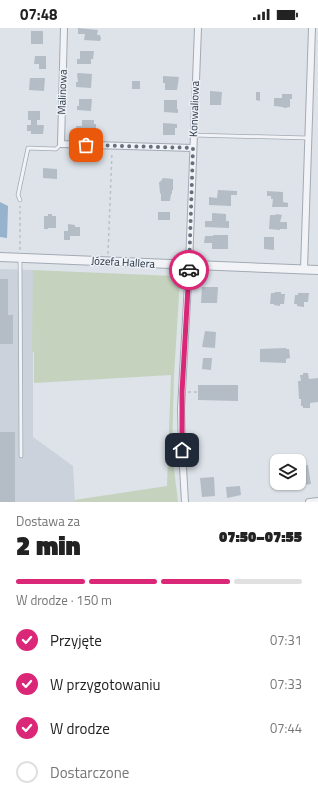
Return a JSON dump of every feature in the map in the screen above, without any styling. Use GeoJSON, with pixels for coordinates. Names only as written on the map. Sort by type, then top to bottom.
{"type":"FeatureCollection","features":[{"type":"Feature","properties":{"kind":"street","name":"Malinowa"},"geometry":{"type":"LineString","coordinates":[[61,144],[64,28]]}},
{"type":"Feature","properties":{"kind":"street","name":"Konwaliowa"},"geometry":{"type":"LineString","coordinates":[[186,502],[182,450],[182,392],[190,265],[193,135],[198,28]]}},
{"type":"Feature","properties":{"kind":"street"},"geometry":{"type":"LineString","coordinates":[[304,269],[312,28]]}},
{"type":"Feature","properties":{"kind":"street"},"geometry":{"type":"LineString","coordinates":[[61,144],[193,148]]}},
{"type":"Feature","properties":{"kind":"street","name":"Józefa Hallera"},"geometry":{"type":"LineString","coordinates":[[0,257],[318,270]]}},
{"type":"Feature","properties":{"kind":"street"},"geometry":{"type":"LineString","coordinates":[[310,502],[318,501]]}},
{"type":"Feature","properties":{"kind":"lane"},"geometry":{"type":"LineString","coordinates":[[193,135],[308,138]]}},
{"type":"Feature","properties":{"kind":"lane"},"geometry":{"type":"LineString","coordinates":[[20,200],[18,195],[28,148],[56,149],[61,144]]}},
{"type":"Feature","properties":{"kind":"lane"},"geometry":{"type":"LineString","coordinates":[[20,258],[21,456]]}},
{"type":"Feature","properties":{"kind":"path"},"geometry":{"type":"LineString","coordinates":[[108,261],[112,146]]}},
{"type":"Feature","properties":{"kind":"path"},"geometry":{"type":"LineString","coordinates":[[20,200],[20,258]]}},
{"type":"Feature","properties":{"kind":"path"},"geometry":{"type":"LineString","coordinates":[[182,392],[198,392]]}},
{"type":"Feature","properties":{"kind":"shaded area"},"geometry":{"type":"Polygon","coordinates":[[[0,269],[33,270],[33,437],[73,466],[75,502],[0,502],[0,269]]]}},
{"type":"Feature","properties":{"kind":"green space"},"geometry":{"type":"Polygon","coordinates":[[[33,270],[174,276],[180,280],[174,375],[172,452],[178,502],[75,502],[74,500],[167,486],[171,375],[34,383],[34,352],[32,351],[33,270]]]}},
{"type":"Feature","properties":{"kind":"water"},"geometry":{"type":"Polygon","coordinates":[[[0,202],[8,206],[7,238],[0,237],[0,202]]]}},
{"type":"Feature","properties":{"kind":"building"},"geometry":{"type":"Polygon","coordinates":[[[78,28],[98,30],[97,35],[100,35],[100,41],[84,40],[85,34],[78,34],[78,28]]]}},
{"type":"Feature","properties":{"kind":"building"},"geometry":{"type":"Polygon","coordinates":[[[31,31],[43,31],[43,44],[31,44],[31,31]]]}},
{"type":"Feature","properties":{"kind":"building"},"geometry":{"type":"Polygon","coordinates":[[[80,51],[94,51],[91,64],[77,64],[77,59],[80,59],[80,51]]]}},
{"type":"Feature","properties":{"kind":"building"},"geometry":{"type":"Polygon","coordinates":[[[35,56],[46,56],[46,69],[39,69],[39,64],[34,64],[35,56]]]}},
{"type":"Feature","properties":{"kind":"building"},"geometry":{"type":"Polygon","coordinates":[[[78,73],[92,74],[91,88],[76,87],[76,82],[78,82],[78,73]]]}},
{"type":"Feature","properties":{"kind":"building"},"geometry":{"type":"Polygon","coordinates":[[[163,76],[179,77],[177,90],[165,90],[163,76]]]}},
{"type":"Feature","properties":{"kind":"building"},"geometry":{"type":"Polygon","coordinates":[[[30,78],[45,78],[44,91],[29,90],[30,78]]]}},
{"type":"Feature","properties":{"kind":"building"},"geometry":{"type":"Polygon","coordinates":[[[132,81],[140,81],[140,89],[132,89],[132,81]]]}},
{"type":"Feature","properties":{"kind":"building"},"geometry":{"type":"Polygon","coordinates":[[[210,91],[222,92],[221,105],[210,105],[210,91]]]}},
{"type":"Feature","properties":{"kind":"building"},"geometry":{"type":"Polygon","coordinates":[[[256,92],[260,92],[260,101],[256,100],[256,92]]]}},
{"type":"Feature","properties":{"kind":"building"},"geometry":{"type":"Polygon","coordinates":[[[282,94],[292,94],[292,99],[290,99],[290,107],[284,108],[274,106],[274,98],[282,98],[282,94]]]}},
{"type":"Feature","properties":{"kind":"building"},"geometry":{"type":"Polygon","coordinates":[[[79,99],[92,99],[91,111],[77,110],[77,106],[79,106],[79,99]]]}},
{"type":"Feature","properties":{"kind":"building"},"geometry":{"type":"Polygon","coordinates":[[[164,100],[177,100],[178,113],[164,112],[164,100]]]}},
{"type":"Feature","properties":{"kind":"building"},"geometry":{"type":"Polygon","coordinates":[[[28,111],[40,111],[40,120],[37,120],[37,125],[44,125],[43,134],[31,134],[31,131],[27,131],[27,125],[31,125],[31,120],[28,120],[28,111]]]}},
{"type":"Feature","properties":{"kind":"building"},"geometry":{"type":"Polygon","coordinates":[[[82,120],[94,120],[94,124],[96,124],[96,132],[76,131],[76,126],[82,126],[82,120]]]}},
{"type":"Feature","properties":{"kind":"building"},"geometry":{"type":"Polygon","coordinates":[[[163,123],[177,124],[177,128],[175,128],[175,135],[163,135],[163,123]]]}},
{"type":"Feature","properties":{"kind":"building"},"geometry":{"type":"Polygon","coordinates":[[[43,168],[57,169],[57,179],[43,178],[43,168]]]}},
{"type":"Feature","properties":{"kind":"building"},"geometry":{"type":"Polygon","coordinates":[[[163,178],[173,179],[173,190],[170,201],[161,201],[159,182],[163,178]]]}},
{"type":"Feature","properties":{"kind":"building"},"geometry":{"type":"Polygon","coordinates":[[[218,190],[237,191],[237,195],[231,195],[231,206],[209,205],[209,197],[217,198],[218,190]]]}},
{"type":"Feature","properties":{"kind":"building"},"geometry":{"type":"Polygon","coordinates":[[[267,191],[283,192],[283,202],[288,203],[288,207],[272,207],[273,199],[271,199],[271,196],[267,196],[267,191]]]}},
{"type":"Feature","properties":{"kind":"building"},"geometry":{"type":"Polygon","coordinates":[[[158,212],[170,212],[170,220],[158,220],[158,212]]]}},
{"type":"Feature","properties":{"kind":"building"},"geometry":{"type":"Polygon","coordinates":[[[212,213],[226,214],[226,221],[229,221],[229,228],[205,227],[205,221],[212,221],[212,213]]]}},
{"type":"Feature","properties":{"kind":"building"},"geometry":{"type":"Polygon","coordinates":[[[48,214],[56,216],[56,228],[44,229],[44,216],[48,216],[48,214]]]}},
{"type":"Feature","properties":{"kind":"building"},"geometry":{"type":"Polygon","coordinates":[[[270,215],[282,215],[280,222],[287,222],[287,229],[269,229],[270,215]]]}},
{"type":"Feature","properties":{"kind":"building"},"geometry":{"type":"Polygon","coordinates":[[[68,224],[75,225],[75,227],[80,227],[80,236],[70,236],[70,240],[64,240],[64,231],[68,231],[68,224]]]}},
{"type":"Feature","properties":{"kind":"building"},"geometry":{"type":"Polygon","coordinates":[[[228,235],[228,249],[212,249],[212,243],[204,243],[205,236],[228,235]]]}},
{"type":"Feature","properties":{"kind":"building"},"geometry":{"type":"Polygon","coordinates":[[[264,237],[274,237],[274,250],[264,249],[264,237]]]}},
{"type":"Feature","properties":{"kind":"building"},"geometry":{"type":"Polygon","coordinates":[[[0,279],[8,279],[8,315],[13,315],[13,344],[0,344],[0,279]]]}},
{"type":"Feature","properties":{"kind":"building"},"geometry":{"type":"Polygon","coordinates":[[[202,287],[218,287],[217,303],[201,303],[202,287]]]}},
{"type":"Feature","properties":{"kind":"building"},"geometry":{"type":"Polygon","coordinates":[[[275,292],[285,294],[284,304],[280,304],[280,306],[270,304],[271,293],[275,292]]]}},
{"type":"Feature","properties":{"kind":"building"},"geometry":{"type":"Polygon","coordinates":[[[298,293],[309,293],[308,302],[304,302],[304,307],[294,304],[295,295],[298,295],[298,293]]]}},
{"type":"Feature","properties":{"kind":"building"},"geometry":{"type":"Polygon","coordinates":[[[205,331],[216,332],[215,348],[202,347],[205,331]]]}},
{"type":"Feature","properties":{"kind":"building"},"geometry":{"type":"Polygon","coordinates":[[[260,349],[289,349],[290,358],[286,359],[286,363],[260,362],[260,349]]]}},
{"type":"Feature","properties":{"kind":"building"},"geometry":{"type":"Polygon","coordinates":[[[203,358],[212,358],[211,370],[202,369],[203,358]]]}},
{"type":"Feature","properties":{"kind":"building"},"geometry":{"type":"Polygon","coordinates":[[[303,373],[308,373],[309,379],[318,378],[318,402],[310,403],[310,408],[303,408],[303,406],[301,406],[301,399],[299,399],[298,381],[301,381],[300,375],[303,375],[303,373]]]}},
{"type":"Feature","properties":{"kind":"building"},"geometry":{"type":"Polygon","coordinates":[[[198,385],[238,385],[238,401],[198,400],[198,385]]]}},
{"type":"Feature","properties":{"kind":"building"},"geometry":{"type":"Polygon","coordinates":[[[0,432],[15,432],[15,502],[0,502],[0,432]]]}},
{"type":"Feature","properties":{"kind":"building"},"geometry":{"type":"Polygon","coordinates":[[[306,465],[308,465],[311,484],[306,485],[306,465]]]}},
{"type":"Feature","properties":{"kind":"building"},"geometry":{"type":"Polygon","coordinates":[[[214,477],[215,496],[202,497],[200,478],[214,477]]]}},
{"type":"Feature","properties":{"kind":"building"},"geometry":{"type":"Polygon","coordinates":[[[240,486],[241,495],[227,498],[226,487],[240,486]]]}},
{"type":"Feature","properties":{"kind":"way so far"},"geometry":{"type":"LineString","coordinates":[[86,145],[193,148],[189,270]]}},
{"type":"Feature","properties":{"kind":"route"},"geometry":{"type":"LineString","coordinates":[[182,450],[181,409],[189,270]]}}]}
